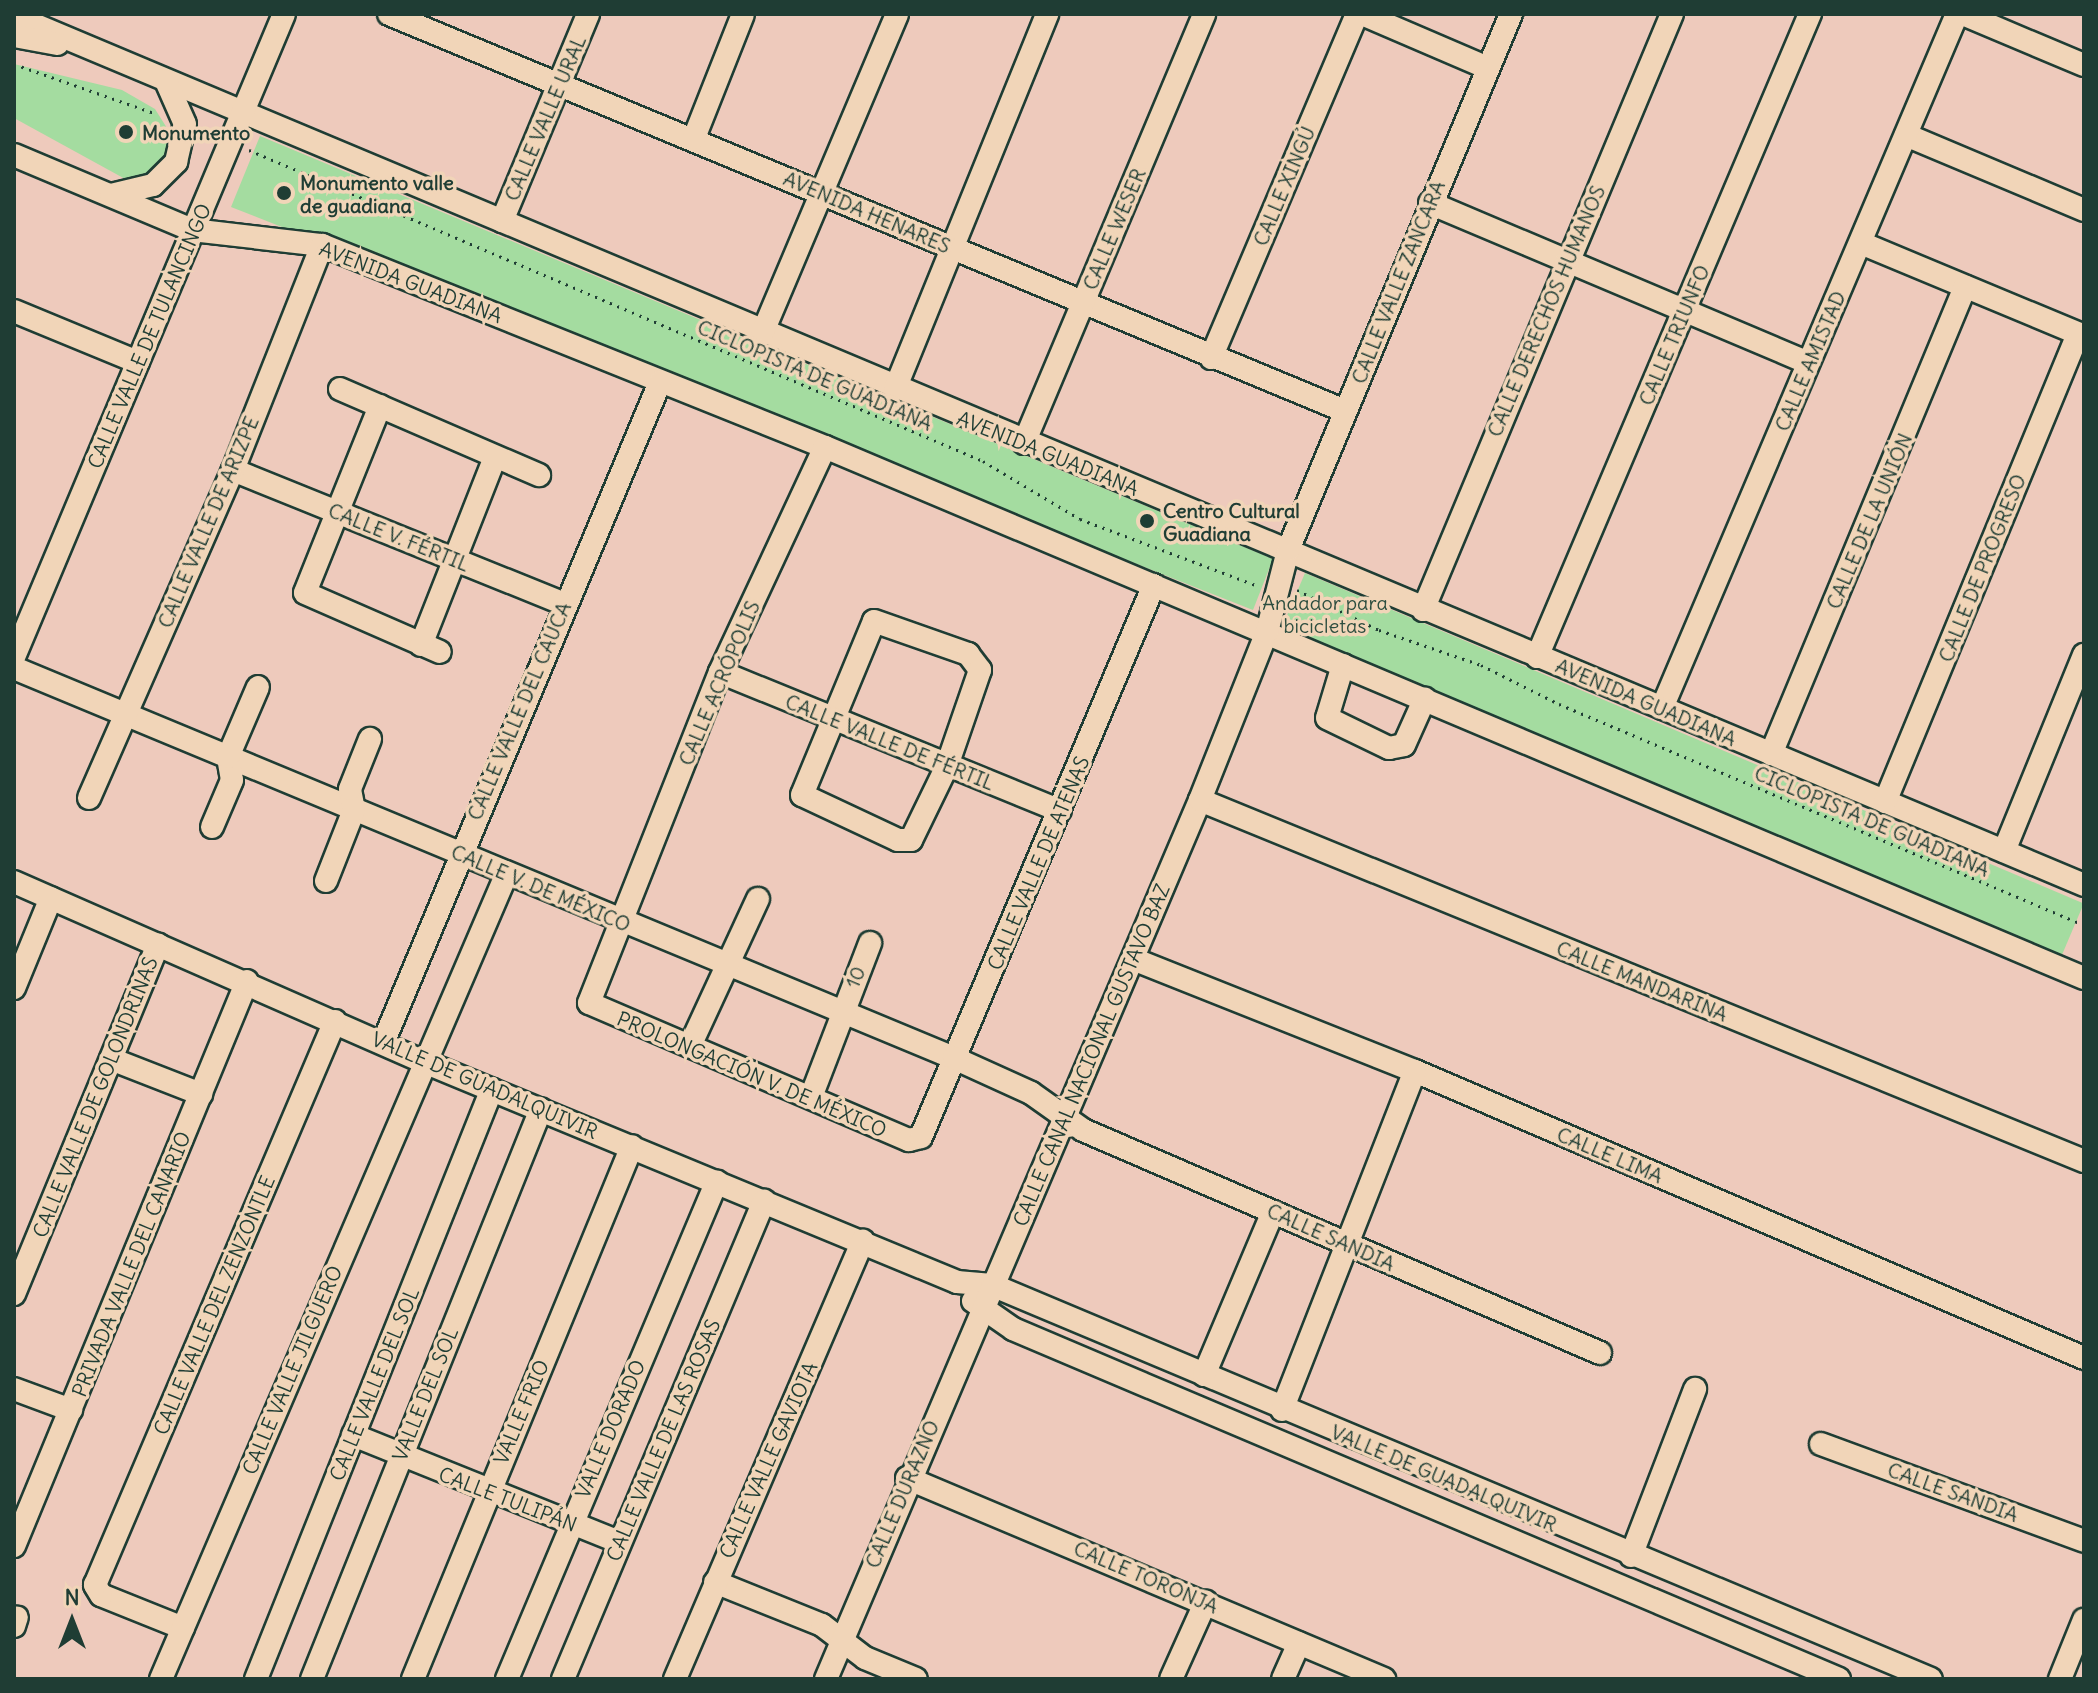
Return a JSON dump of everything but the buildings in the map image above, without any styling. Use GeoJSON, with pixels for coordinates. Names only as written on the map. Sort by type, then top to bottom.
{"type":"FeatureCollection","features":[{"type":"Feature","properties":{"kind":"street","name":"CALLE VALLE DE TULANCINGO"},"geometry":{"type":"LineString","coordinates":[[14,657],[284,14]]}},
{"type":"Feature","properties":{"kind":"street","name":"AVENIDA HENARES"},"geometry":{"type":"LineString","coordinates":[[389,14],[432,22],[558,83],[1211,358],[1345,411]]}},
{"type":"Feature","properties":{"kind":"street","name":"CALLE VALLE URAL"},"geometry":{"type":"LineString","coordinates":[[502,221],[588,14]]}},
{"type":"Feature","properties":{"kind":"street"},"geometry":{"type":"LineString","coordinates":[[694,138],[743,14]]}},
{"type":"Feature","properties":{"kind":"street"},"geometry":{"type":"LineString","coordinates":[[762,334],[897,14]]}},
{"type":"Feature","properties":{"kind":"street"},"geometry":{"type":"LineString","coordinates":[[895,389],[1047,14]]}},
{"type":"Feature","properties":{"kind":"street","name":"CALLE WESER"},"geometry":{"type":"LineString","coordinates":[[1024,443],[1204,14]]}},
{"type":"Feature","properties":{"kind":"street"},"geometry":{"type":"LineString","coordinates":[[1360,14],[1488,68]]}},
{"type":"Feature","properties":{"kind":"street","name":"CALLE XINGÚ"},"geometry":{"type":"LineString","coordinates":[[1211,358],[1360,14]]}},
{"type":"Feature","properties":{"kind":"street","name":"CALLE VALLE ZANCARA"},"geometry":{"type":"LineString","coordinates":[[1288,550],[1511,14]]}},
{"type":"Feature","properties":{"kind":"street","name":"CALLE DERECHOS HUMANOS"},"geometry":{"type":"LineString","coordinates":[[1423,610],[1672,14]]}},
{"type":"Feature","properties":{"kind":"street","name":"CALLE TRIUNFO"},"geometry":{"type":"LineString","coordinates":[[1537,657],[1810,14]]}},
{"type":"Feature","properties":{"kind":"street"},"geometry":{"type":"LineString","coordinates":[[1960,14],[2084,65]]}},
{"type":"Feature","properties":{"kind":"street","name":"CALLE AMISTAD"},"geometry":{"type":"LineString","coordinates":[[1662,708],[1960,14]]}},
{"type":"Feature","properties":{"kind":"street","name":"AVENIDA GUADIANA"},"geometry":{"type":"LineString","coordinates":[[14,16],[244,111],[762,334],[1288,550],[1423,610],[2084,885]]}},
{"type":"Feature","properties":{"kind":"street"},"geometry":{"type":"LineString","coordinates":[[14,36],[98,51]]}},
{"type":"Feature","properties":{"kind":"street"},"geometry":{"type":"LineString","coordinates":[[109,195],[137,192],[166,175],[182,146],[185,124],[166,81]]}},
{"type":"Feature","properties":{"kind":"street"},"geometry":{"type":"LineString","coordinates":[[1906,135],[2084,210]]}},
{"type":"Feature","properties":{"kind":"street"},"geometry":{"type":"LineString","coordinates":[[14,146],[58,171]]}},
{"type":"Feature","properties":{"kind":"street","name":"AVENIDA GUADIANA"},"geometry":{"type":"LineString","coordinates":[[14,155],[192,230],[322,245],[825,447],[2084,978]]}},
{"type":"Feature","properties":{"kind":"street"},"geometry":{"type":"LineString","coordinates":[[1430,203],[1808,363]]}},
{"type":"Feature","properties":{"kind":"street"},"geometry":{"type":"LineString","coordinates":[[1861,243],[2081,335]]}},
{"type":"Feature","properties":{"kind":"street","name":"CALLE VALLE DE ARIZPE"},"geometry":{"type":"LineString","coordinates":[[89,798],[233,470],[322,245]]}},
{"type":"Feature","properties":{"kind":"street","name":"CALLE DE LA UNIÓN"},"geometry":{"type":"LineString","coordinates":[[1771,754],[1965,287]]}},
{"type":"Feature","properties":{"kind":"street"},"geometry":{"type":"LineString","coordinates":[[14,311],[138,362]]}},
{"type":"Feature","properties":{"kind":"street","name":"CALLE DE PROGRESO"},"geometry":{"type":"LineString","coordinates":[[1885,802],[2081,335]]}},
{"type":"Feature","properties":{"kind":"street","name":"CALLE VALLE DEL CAUCA"},"geometry":{"type":"LineString","coordinates":[[383,1043],[458,853],[660,382]]}},
{"type":"Feature","properties":{"kind":"street"},"geometry":{"type":"LineString","coordinates":[[340,389],[539,475]]}},
{"type":"Feature","properties":{"kind":"street"},"geometry":{"type":"LineString","coordinates":[[380,406],[305,593],[430,648],[456,560],[495,457]]}},
{"type":"Feature","properties":{"kind":"street","name":"CALLE ACRÓPOLIS"},"geometry":{"type":"LineString","coordinates":[[589,1003],[720,672],[825,447]]}},
{"type":"Feature","properties":{"kind":"street","name":"CALLE V. FÉRTIL"},"geometry":{"type":"LineString","coordinates":[[233,470],[564,604]]}},
{"type":"Feature","properties":{"kind":"street"},"geometry":{"type":"LineString","coordinates":[[1200,800],[1267,632],[1288,550]]}},
{"type":"Feature","properties":{"kind":"street","name":"CALLE VALLE DE ATENAS"},"geometry":{"type":"LineString","coordinates":[[918,1139],[1154,585]]}},
{"type":"Feature","properties":{"kind":"street"},"geometry":{"type":"LineString","coordinates":[[874,621],[979,663],[980,676],[947,766],[911,840],[898,840],[802,795],[830,716],[874,621]]}},
{"type":"Feature","properties":{"kind":"street"},"geometry":{"type":"LineString","coordinates":[[2004,851],[2084,655]]}},
{"type":"Feature","properties":{"kind":"street"},"geometry":{"type":"LineString","coordinates":[[1343,665],[1327,718],[1389,748],[1404,745],[1425,698]]}},
{"type":"Feature","properties":{"kind":"street","name":"CALLE V. DE MÉXICO"},"geometry":{"type":"LineString","coordinates":[[14,668],[622,923],[954,1058],[1064,1115]]}},
{"type":"Feature","properties":{"kind":"street","name":"CALLE VALLE DE FÉRTIL"},"geometry":{"type":"LineString","coordinates":[[720,672],[1060,811]]}},
{"type":"Feature","properties":{"kind":"street"},"geometry":{"type":"LineString","coordinates":[[212,827],[232,780],[228,757],[258,687]]}},
{"type":"Feature","properties":{"kind":"street"},"geometry":{"type":"LineString","coordinates":[[326,881],[354,810],[350,789],[370,739]]}},
{"type":"Feature","properties":{"kind":"street","name":"CALLE CANAL NACIONAL GUSTAVO BAZ"},"geometry":{"type":"LineString","coordinates":[[981,1311],[1200,800]]}},
{"type":"Feature","properties":{"kind":"street","name":"CALLE MANDARINA"},"geometry":{"type":"LineString","coordinates":[[1200,800],[2084,1161]]}},
{"type":"Feature","properties":{"kind":"street"},"geometry":{"type":"LineString","coordinates":[[422,1061],[507,873]]}},
{"type":"Feature","properties":{"kind":"street","name":"VALLE DE GUADALQUIVIR"},"geometry":{"type":"LineString","coordinates":[[14,882],[247,981],[422,1061],[957,1282],[992,1285],[1282,1410],[1931,1679]]}},
{"type":"Feature","properties":{"kind":"street"},"geometry":{"type":"LineString","coordinates":[[14,988],[51,898]]}},
{"type":"Feature","properties":{"kind":"street"},"geometry":{"type":"LineString","coordinates":[[690,1046],[758,899]]}},
{"type":"Feature","properties":{"kind":"street","name":"10"},"geometry":{"type":"LineString","coordinates":[[811,1097],[870,943]]}},
{"type":"Feature","properties":{"kind":"street","name":"CALLE VALLE DE GOLONDRINAS"},"geometry":{"type":"LineString","coordinates":[[14,1294],[158,944]]}},
{"type":"Feature","properties":{"kind":"street","name":"CALLE LIMA"},"geometry":{"type":"LineString","coordinates":[[1133,959],[1415,1071],[2084,1358]]}},
{"type":"Feature","properties":{"kind":"street","name":"PRIVADA VALLE DEL CANARIO"},"geometry":{"type":"LineString","coordinates":[[14,1546],[247,981]]}},
{"type":"Feature","properties":{"kind":"street","name":"PROLONGACIÓN V. DE MÉXICO"},"geometry":{"type":"LineString","coordinates":[[589,1003],[918,1139]]}},
{"type":"Feature","properties":{"kind":"street","name":"CALLE VALLE DEL ZENZONTLE"},"geometry":{"type":"LineString","coordinates":[[183,1628],[95,1590],[335,1021]]}},
{"type":"Feature","properties":{"kind":"street"},"geometry":{"type":"LineString","coordinates":[[111,1059],[201,1094]]}},
{"type":"Feature","properties":{"kind":"street","name":"CALLE VALLE JILGUERO"},"geometry":{"type":"LineString","coordinates":[[161,1679],[422,1061]]}},
{"type":"Feature","properties":{"kind":"street"},"geometry":{"type":"LineString","coordinates":[[1282,1410],[1344,1244],[1415,1071]]}},
{"type":"Feature","properties":{"kind":"street","name":"CALLE VALLE DEL SOL"},"geometry":{"type":"LineString","coordinates":[[256,1679],[492,1089]]}},
{"type":"Feature","properties":{"kind":"street","name":"VALLE DEL SOL"},"geometry":{"type":"LineString","coordinates":[[312,1679],[541,1109]]}},
{"type":"Feature","properties":{"kind":"street","name":"CALLE SANDIA"},"geometry":{"type":"LineString","coordinates":[[1064,1115],[1083,1130],[1600,1353]]}},
{"type":"Feature","properties":{"kind":"street","name":"VALLE FRIO"},"geometry":{"type":"LineString","coordinates":[[413,1679],[632,1146]]}},
{"type":"Feature","properties":{"kind":"street","name":"VALLE DORADO"},"geometry":{"type":"LineString","coordinates":[[507,1679],[570,1522],[717,1181]]}},
{"type":"Feature","properties":{"kind":"street","name":"CALLE VALLE DE LAS ROSAS"},"geometry":{"type":"LineString","coordinates":[[563,1679],[764,1201]]}},
{"type":"Feature","properties":{"kind":"street"},"geometry":{"type":"LineString","coordinates":[[1204,1375],[1273,1212]]}},
{"type":"Feature","properties":{"kind":"street","name":"CALLE VALLE GAVIOTA"},"geometry":{"type":"LineString","coordinates":[[675,1679],[863,1241]]}},
{"type":"Feature","properties":{"kind":"street","name":"VALLE DE GUADALQUIVIR"},"geometry":{"type":"LineString","coordinates":[[957,1282],[981,1311],[1835,1678]]}},
{"type":"Feature","properties":{"kind":"street","name":"CALLE DURAZNO"},"geometry":{"type":"LineString","coordinates":[[826,1679],[907,1478],[981,1311]]}},
{"type":"Feature","properties":{"kind":"street"},"geometry":{"type":"LineString","coordinates":[[14,1389],[71,1410]]}},
{"type":"Feature","properties":{"kind":"street"},"geometry":{"type":"LineString","coordinates":[[1631,1556],[1695,1389]]}},
{"type":"Feature","properties":{"kind":"street","name":"CALLE TULIPÁN"},"geometry":{"type":"LineString","coordinates":[[353,1435],[488,1493],[619,1542]]}},
{"type":"Feature","properties":{"kind":"street","name":"CALLE SANDIA"},"geometry":{"type":"LineString","coordinates":[[1821,1444],[2084,1541]]}},
{"type":"Feature","properties":{"kind":"street","name":"CALLE TORONJA"},"geometry":{"type":"LineString","coordinates":[[907,1478],[1206,1601],[1384,1679]]}},
{"type":"Feature","properties":{"kind":"street"},"geometry":{"type":"LineString","coordinates":[[715,1582],[822,1625],[842,1640],[916,1679]]}},
{"type":"Feature","properties":{"kind":"street"},"geometry":{"type":"LineString","coordinates":[[1171,1679],[1206,1601]]}},
{"type":"Feature","properties":{"kind":"street"},"geometry":{"type":"LineString","coordinates":[[2060,1679],[2084,1620]]}},
{"type":"Feature","properties":{"kind":"street"},"geometry":{"type":"LineString","coordinates":[[1283,1679],[1299,1643]]}},
{"type":"Feature","properties":{"kind":"path"},"geometry":{"type":"LineString","coordinates":[[14,64],[185,124]]}},
{"type":"Feature","properties":{"kind":"path","name":"CICLOPISTA DE GUADIANA"},"geometry":{"type":"LineString","coordinates":[[230,142],[983,461],[1080,519],[1233,579],[1279,585],[1379,630],[1494,670],[1559,704],[2084,925]]}},
{"type":"Feature","properties":{"kind":"green space"},"geometry":{"type":"Polygon","coordinates":[[[14,64],[122,90],[155,109],[172,136],[170,152],[155,170],[127,180],[14,118],[14,64]]]}},
{"type":"Feature","properties":{"kind":"green space"},"geometry":{"type":"Polygon","coordinates":[[[260,136],[1273,559],[1253,610],[231,207],[260,136]]]}},
{"type":"Feature","properties":{"kind":"green space","name":"Andador para bicicletas"},"geometry":{"type":"Polygon","coordinates":[[[1305,573],[2084,904],[2060,960],[1281,629],[1305,573]]]}},
{"type":"Feature","properties":{"kind":"place","name":"Monumento"},"geometry":{"type":"Point","coordinates":[126,132]}},
{"type":"Feature","properties":{"kind":"place","name":"Monumento valle de guadiana"},"geometry":{"type":"Point","coordinates":[284,193]}},
{"type":"Feature","properties":{"kind":"place","name":"Centro Cultural Guadiana"},"geometry":{"type":"Point","coordinates":[1147,521]}}]}
